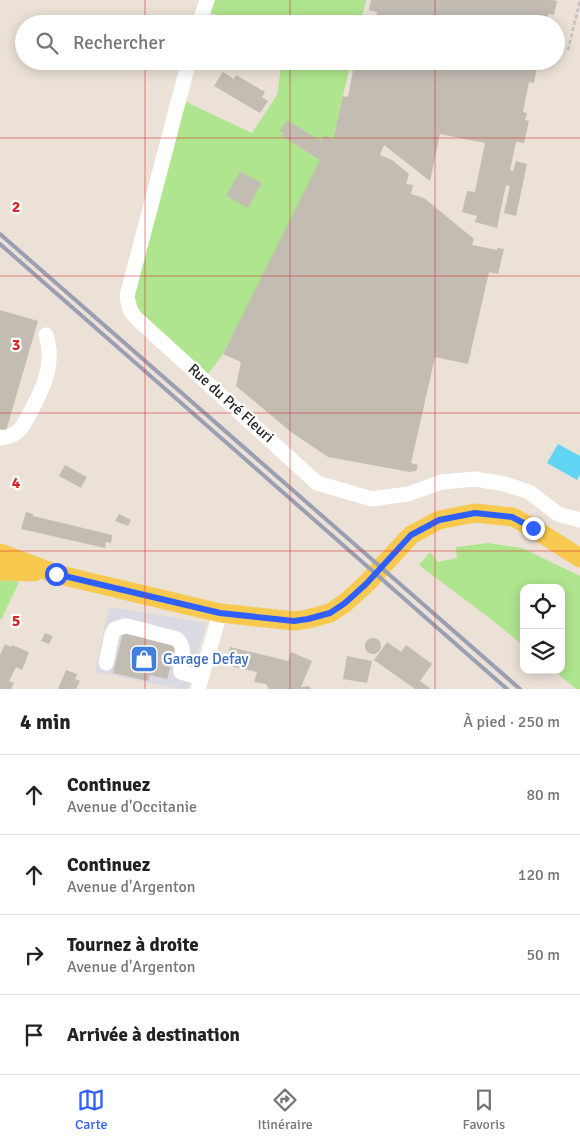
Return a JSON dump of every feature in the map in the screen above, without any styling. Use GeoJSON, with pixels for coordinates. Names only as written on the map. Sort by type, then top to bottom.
{"type":"FeatureCollection","features":[{"type":"Feature","properties":{"kind":"main road"},"geometry":{"type":"LineString","coordinates":[[0,553],[56,574],[220,613],[294,621],[330,613],[345,603],[366,584],[411,535],[439,520],[475,513],[512,517],[580,558]]}},
{"type":"Feature","properties":{"kind":"main road"},"geometry":{"type":"LineString","coordinates":[[0,571],[56,574]]}},
{"type":"Feature","properties":{"kind":"street"},"geometry":{"type":"LineString","coordinates":[[202,15],[207,0]]}},
{"type":"Feature","properties":{"kind":"street","name":"Rue du Pré Fleuri"},"geometry":{"type":"LineString","coordinates":[[187,70],[127,296],[130,310],[136,318],[317,482],[372,499],[408,494],[442,482],[475,479],[505,484],[529,492],[558,514],[580,520]]}},
{"type":"Feature","properties":{"kind":"street"},"geometry":{"type":"LineString","coordinates":[[0,438],[10,437],[23,426],[46,381],[50,358],[46,335]]}},
{"type":"Feature","properties":{"kind":"street"},"geometry":{"type":"LineString","coordinates":[[106,663],[112,634],[116,629],[125,626],[131,627],[178,638],[183,648],[180,668],[182,672],[200,684],[220,613]]}},
{"type":"Feature","properties":{"kind":"path"},"geometry":{"type":"LineString","coordinates":[[568,50],[580,0]]}},
{"type":"Feature","properties":{"kind":"shaded area"},"geometry":{"type":"Polygon","coordinates":[[[109,607],[206,623],[188,689],[95,672],[109,607]]]}},
{"type":"Feature","properties":{"kind":"green space"},"geometry":{"type":"Polygon","coordinates":[[[212,0],[366,0],[362,15],[217,15],[208,12],[212,0]]]}},
{"type":"Feature","properties":{"kind":"green space"},"geometry":{"type":"Polygon","coordinates":[[[281,70],[349,70],[333,140],[223,354],[208,374],[140,313],[133,293],[184,101],[252,133],[277,95],[281,70]]]}},
{"type":"Feature","properties":{"kind":"green space"},"geometry":{"type":"Polygon","coordinates":[[[488,543],[522,548],[580,576],[580,689],[576,689],[558,674],[565,674],[565,584],[520,584],[520,643],[419,565],[430,552],[438,562],[457,558],[456,547],[488,543]]]}},
{"type":"Feature","properties":{"kind":"green space"},"geometry":{"type":"Polygon","coordinates":[[[0,579],[19,582],[1,620],[0,619],[0,579]]]}},
{"type":"Feature","properties":{"kind":"water"},"geometry":{"type":"Polygon","coordinates":[[[558,444],[580,456],[580,475],[577,480],[547,463],[558,444]]]}},
{"type":"Feature","properties":{"kind":"building"},"geometry":{"type":"Polygon","coordinates":[[[371,0],[557,1],[554,15],[376,15],[377,12],[369,10],[371,0]]]}},
{"type":"Feature","properties":{"kind":"building"},"geometry":{"type":"Polygon","coordinates":[[[353,70],[536,70],[534,83],[529,82],[523,112],[527,113],[525,120],[529,121],[524,143],[516,142],[510,170],[513,171],[516,161],[527,164],[516,216],[504,213],[510,186],[506,185],[497,228],[475,222],[477,216],[462,212],[467,191],[475,192],[485,143],[440,134],[430,181],[384,145],[380,155],[392,160],[409,174],[406,184],[413,185],[411,194],[424,198],[474,239],[472,245],[497,250],[497,248],[504,249],[498,274],[489,272],[468,364],[435,357],[411,463],[418,465],[416,471],[410,472],[328,457],[291,432],[236,386],[241,362],[223,354],[320,160],[282,136],[284,133],[280,131],[287,120],[321,141],[325,135],[333,140],[343,96],[348,97],[353,70]]]}},
{"type":"Feature","properties":{"kind":"building"},"geometry":{"type":"Polygon","coordinates":[[[223,72],[234,79],[236,75],[265,92],[262,97],[268,101],[260,113],[214,86],[223,72]]]}},
{"type":"Feature","properties":{"kind":"building"},"geometry":{"type":"Polygon","coordinates":[[[240,172],[262,183],[248,208],[226,196],[240,172]]]}},
{"type":"Feature","properties":{"kind":"building"},"geometry":{"type":"Polygon","coordinates":[[[0,310],[38,321],[6,431],[0,429],[0,310]]]}},
{"type":"Feature","properties":{"kind":"building"},"geometry":{"type":"Polygon","coordinates":[[[65,465],[87,477],[81,488],[59,476],[65,465]]]}},
{"type":"Feature","properties":{"kind":"building"},"geometry":{"type":"Polygon","coordinates":[[[26,512],[33,514],[33,516],[112,535],[111,543],[106,542],[105,548],[21,529],[26,512]]]}},
{"type":"Feature","properties":{"kind":"building"},"geometry":{"type":"Polygon","coordinates":[[[119,514],[131,520],[128,526],[115,521],[119,514]]]}},
{"type":"Feature","properties":{"kind":"building"},"geometry":{"type":"Polygon","coordinates":[[[45,633],[53,636],[49,644],[41,641],[45,633]]]}},
{"type":"Feature","properties":{"kind":"building","name":"Garage Defay"},"geometry":{"type":"Polygon","coordinates":[[[123,633],[176,646],[167,679],[150,675],[148,681],[113,673],[123,633]]]}},
{"type":"Feature","properties":{"kind":"building"},"geometry":{"type":"Polygon","coordinates":[[[370,638],[376,638],[381,643],[379,652],[370,654],[365,649],[365,643],[370,638]]]}},
{"type":"Feature","properties":{"kind":"building"},"geometry":{"type":"Polygon","coordinates":[[[387,642],[401,652],[406,645],[432,664],[420,681],[431,689],[415,689],[374,660],[387,642]]]}},
{"type":"Feature","properties":{"kind":"building"},"geometry":{"type":"Polygon","coordinates":[[[5,644],[29,652],[22,670],[16,667],[9,681],[14,683],[11,689],[0,689],[0,655],[5,644]]]}},
{"type":"Feature","properties":{"kind":"building"},"geometry":{"type":"Polygon","coordinates":[[[230,647],[288,661],[291,652],[312,661],[301,687],[309,686],[311,689],[269,689],[266,684],[254,682],[257,672],[225,665],[230,647]]]}},
{"type":"Feature","properties":{"kind":"building"},"geometry":{"type":"Polygon","coordinates":[[[347,656],[372,661],[367,683],[343,679],[347,656]]]}},
{"type":"Feature","properties":{"kind":"building"},"geometry":{"type":"Polygon","coordinates":[[[66,670],[77,674],[75,679],[80,681],[76,689],[58,689],[66,670]]]}},
{"type":"Feature","properties":{"kind":"railway"},"geometry":{"type":"LineString","coordinates":[[0,234],[520,689]]}},
{"type":"Feature","properties":{"kind":"railway"},"geometry":{"type":"LineString","coordinates":[[0,244],[507,689]]}},
{"type":"Feature","properties":{"kind":"place","name":"Garage Defay"},"geometry":{"type":"Point","coordinates":[144,659]}},
{"type":"Feature","properties":{"kind":"route"},"geometry":{"type":"LineString","coordinates":[[56,574],[220,613],[294,621],[330,613],[345,603],[366,584],[411,535],[439,520],[475,513],[512,517],[533,528]]}}]}
